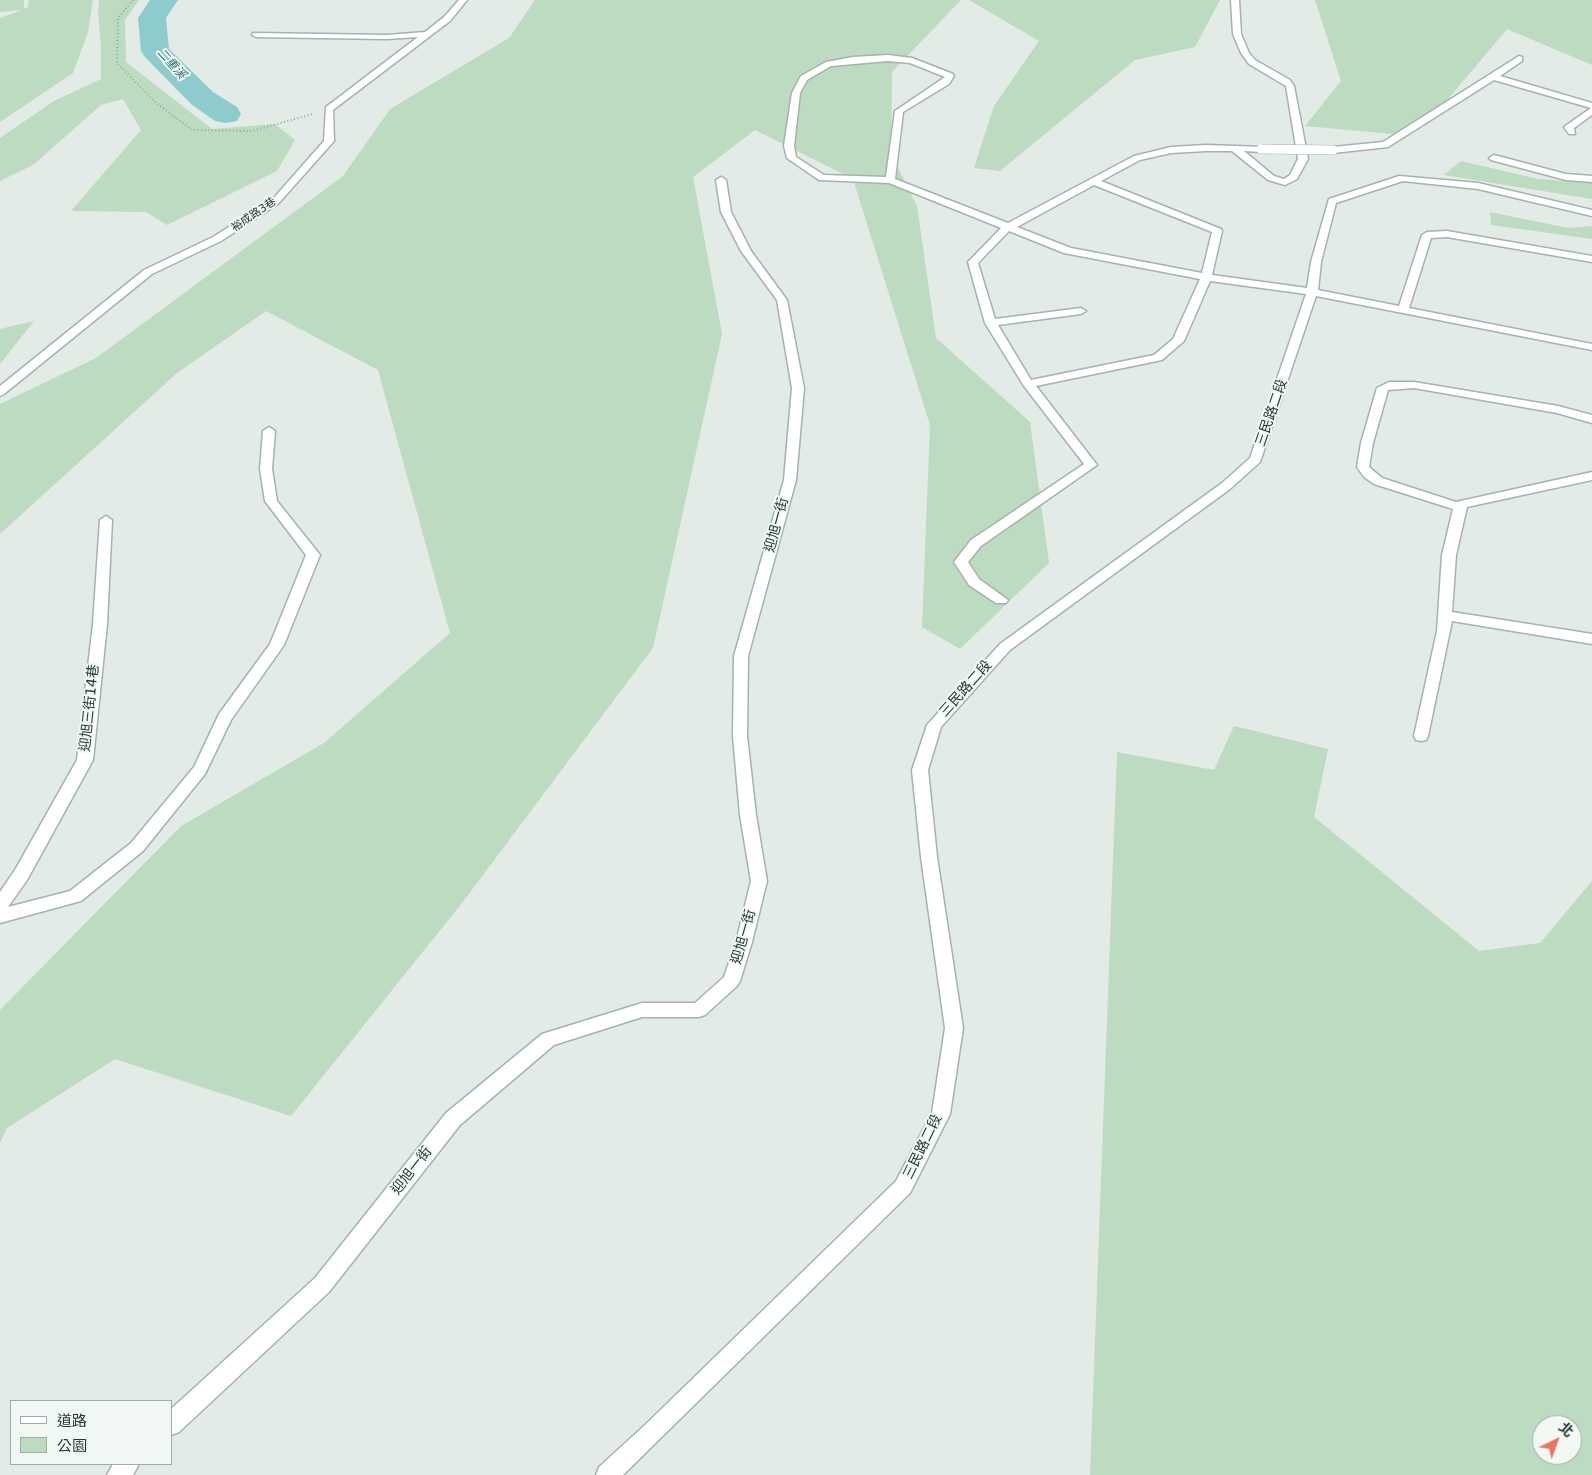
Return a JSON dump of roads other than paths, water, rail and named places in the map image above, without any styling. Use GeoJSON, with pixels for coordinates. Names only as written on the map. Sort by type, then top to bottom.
{"type":"FeatureCollection","features":[{"type":"Feature","properties":{"kind":"street"},"geometry":{"type":"LineString","coordinates":[[256,35],[387,37],[428,33],[447,19],[463,0]]}},
{"type":"Feature","properties":{"kind":"street"},"geometry":{"type":"LineString","coordinates":[[1235,0],[1237,34],[1245,53],[1252,62],[1287,82],[1290,86],[1303,163],[1289,181],[1278,181],[1235,149]]}},
{"type":"Feature","properties":{"kind":"street","name":"裕成路3巷"},"geometry":{"type":"LineString","coordinates":[[0,392],[148,272],[217,239],[275,202],[329,141],[329,109],[428,33]]}},
{"type":"Feature","properties":{"kind":"street"},"geometry":{"type":"LineString","coordinates":[[890,180],[899,111],[946,82],[950,76],[912,61],[888,58],[853,60],[829,64],[804,78],[796,93],[789,146],[792,158],[822,178],[890,180],[1068,251],[1206,277],[1312,292],[1592,348]]}},
{"type":"Feature","properties":{"kind":"street"},"geometry":{"type":"LineString","coordinates":[[1001,600],[974,582],[961,562],[976,543],[1091,465],[1028,384],[991,324],[973,262],[1007,228],[1079,188],[1095,182],[1136,158],[1171,150],[1206,148],[1333,150],[1385,145],[1519,60]]}},
{"type":"Feature","properties":{"kind":"street"},"geometry":{"type":"LineString","coordinates":[[1492,77],[1592,106]]}},
{"type":"Feature","properties":{"kind":"street"},"geometry":{"type":"LineString","coordinates":[[1572,132],[1569,127],[1592,111]]}},
{"type":"Feature","properties":{"kind":"street"},"geometry":{"type":"LineString","coordinates":[[1494,158],[1566,177],[1592,179]]}},
{"type":"Feature","properties":{"kind":"street","name":"三民路二段"},"geometry":{"type":"LineString","coordinates":[[607,1475],[653,1433],[903,1187],[941,1114],[954,1028],[929,857],[920,770],[934,725],[1005,647],[1226,486],[1256,459],[1312,292],[1316,262],[1332,200],[1402,178],[1478,186],[1592,213]]}},
{"type":"Feature","properties":{"kind":"street","name":"迎旭一街"},"geometry":{"type":"LineString","coordinates":[[172,1423],[322,1285],[453,1119],[548,1039],[642,1010],[699,1010],[731,981],[744,942],[759,881],[748,815],[740,736],[741,656],[790,480],[798,388],[782,300],[746,251],[726,212],[721,180]]}},
{"type":"Feature","properties":{"kind":"street"},"geometry":{"type":"LineString","coordinates":[[1028,384],[1158,358],[1178,341],[1206,277],[1216,231],[1095,182]]}},
{"type":"Feature","properties":{"kind":"street"},"geometry":{"type":"LineString","coordinates":[[1403,310],[1426,234],[1447,234],[1592,259]]}},
{"type":"Feature","properties":{"kind":"street"},"geometry":{"type":"LineString","coordinates":[[991,324],[1081,311]]}},
{"type":"Feature","properties":{"kind":"street"},"geometry":{"type":"LineString","coordinates":[[1460,507],[1378,481],[1368,474],[1363,467],[1367,443],[1383,388],[1389,385],[1414,386],[1558,410],[1592,419]]}},
{"type":"Feature","properties":{"kind":"street"},"geometry":{"type":"LineString","coordinates":[[0,916],[75,896],[137,847],[200,770],[224,718],[277,645],[313,555],[270,501],[266,469],[269,431]]}},
{"type":"Feature","properties":{"kind":"street"},"geometry":{"type":"LineString","coordinates":[[1421,736],[1444,631],[1449,555],[1461,504],[1592,476]]}},
{"type":"Feature","properties":{"kind":"street","name":"迎旭三街14巷"},"geometry":{"type":"LineString","coordinates":[[0,905],[21,875],[85,760],[100,624],[106,520]]}},
{"type":"Feature","properties":{"kind":"street"},"geometry":{"type":"LineString","coordinates":[[1445,615],[1592,639]]}},
{"type":"Feature","properties":{"kind":"street"},"geometry":{"type":"LineString","coordinates":[[118,1475],[127,1465]]}},
{"type":"Feature","properties":{"kind":"waterway","name":"二重溪"},"geometry":{"type":"LineString","coordinates":[[164,0],[152,18],[155,51],[202,98],[226,114]]}}]}
